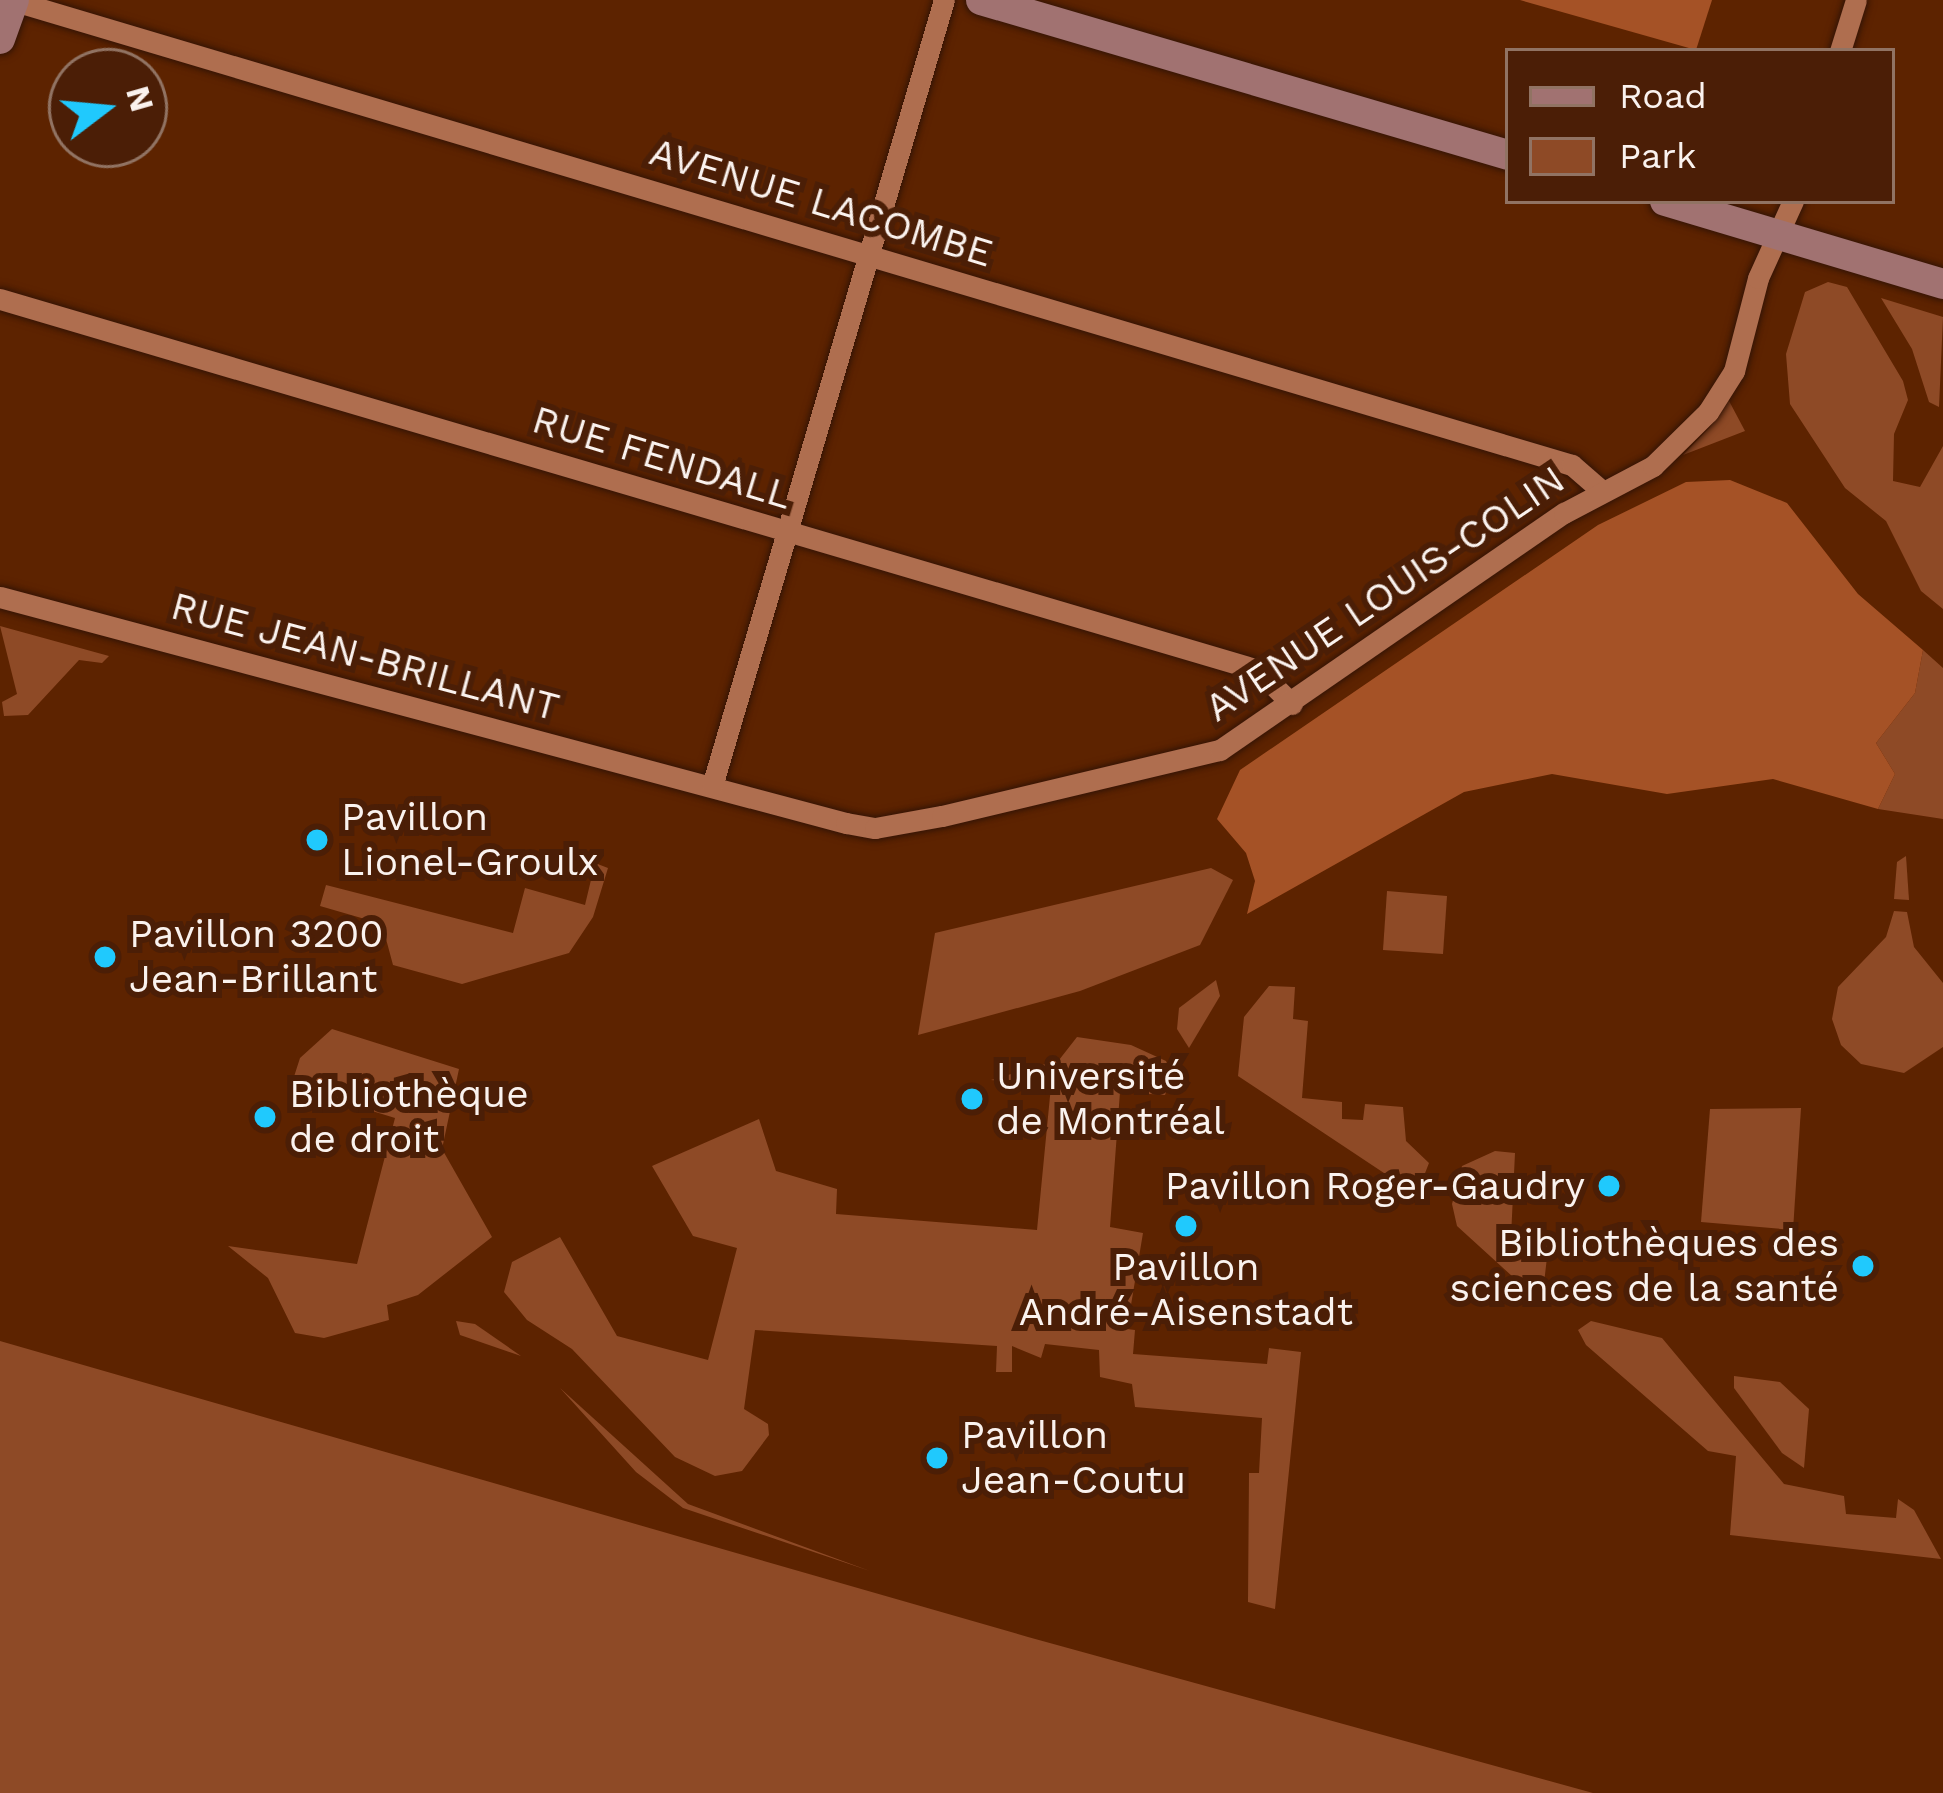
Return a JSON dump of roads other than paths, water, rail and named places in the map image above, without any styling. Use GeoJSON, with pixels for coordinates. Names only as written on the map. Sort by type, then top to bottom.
{"type":"FeatureCollection","features":[{"type":"Feature","properties":{"kind":"street"},"geometry":{"type":"LineString","coordinates":[[0,38],[13,0]]}},
{"type":"Feature","properties":{"kind":"street","name":"AVENUE LACOMBE"},"geometry":{"type":"LineString","coordinates":[[13,0],[1572,465],[1602,490]]}},
{"type":"Feature","properties":{"kind":"street"},"geometry":{"type":"LineString","coordinates":[[712,786],[944,0]]}},
{"type":"Feature","properties":{"kind":"street"},"geometry":{"type":"LineString","coordinates":[[981,0],[1505,154]]}},
{"type":"Feature","properties":{"kind":"street"},"geometry":{"type":"LineString","coordinates":[[1841,48],[1856,0]]}},
{"type":"Feature","properties":{"kind":"street"},"geometry":{"type":"LineString","coordinates":[[1675,204],[1943,284]]}},
{"type":"Feature","properties":{"kind":"street","name":"AVENUE LOUIS-COLIN"},"geometry":{"type":"LineString","coordinates":[[712,786],[846,823],[898,825],[1205,756],[1292,704],[1602,490],[1653,466],[1708,412],[1734,371],[1757,278],[1782,236],[1792,204]]}},
{"type":"Feature","properties":{"kind":"street","name":"RUE FENDALL"},"geometry":{"type":"LineString","coordinates":[[0,299],[1258,670],[1292,704]]}},
{"type":"Feature","properties":{"kind":"street","name":"RUE JEAN-BRILLANT"},"geometry":{"type":"LineString","coordinates":[[0,596],[712,786]]}},
{"type":"Feature","properties":{"kind":"place","name":"Pavillon Lionel-Groulx"},"geometry":{"type":"Point","coordinates":[317,840]}},
{"type":"Feature","properties":{"kind":"place","name":"Pavillon 3200 Jean-Brillant"},"geometry":{"type":"Point","coordinates":[105,957]}},
{"type":"Feature","properties":{"kind":"place","name":"Université de Montréal"},"geometry":{"type":"Point","coordinates":[972,1099]}},
{"type":"Feature","properties":{"kind":"place","name":"Bibliothèque de droit"},"geometry":{"type":"Point","coordinates":[265,1117]}},
{"type":"Feature","properties":{"kind":"place","name":"Pavillon Roger-Gaudry"},"geometry":{"type":"Point","coordinates":[1609,1186]}},
{"type":"Feature","properties":{"kind":"place","name":"Pavillon André-Aisenstadt"},"geometry":{"type":"Point","coordinates":[1186,1226]}},
{"type":"Feature","properties":{"kind":"place","name":"Bibliothèques des sciences de la santé"},"geometry":{"type":"Point","coordinates":[1863,1266]}},
{"type":"Feature","properties":{"kind":"place","name":"Pavillon Jean-Coutu"},"geometry":{"type":"Point","coordinates":[937,1458]}}]}
